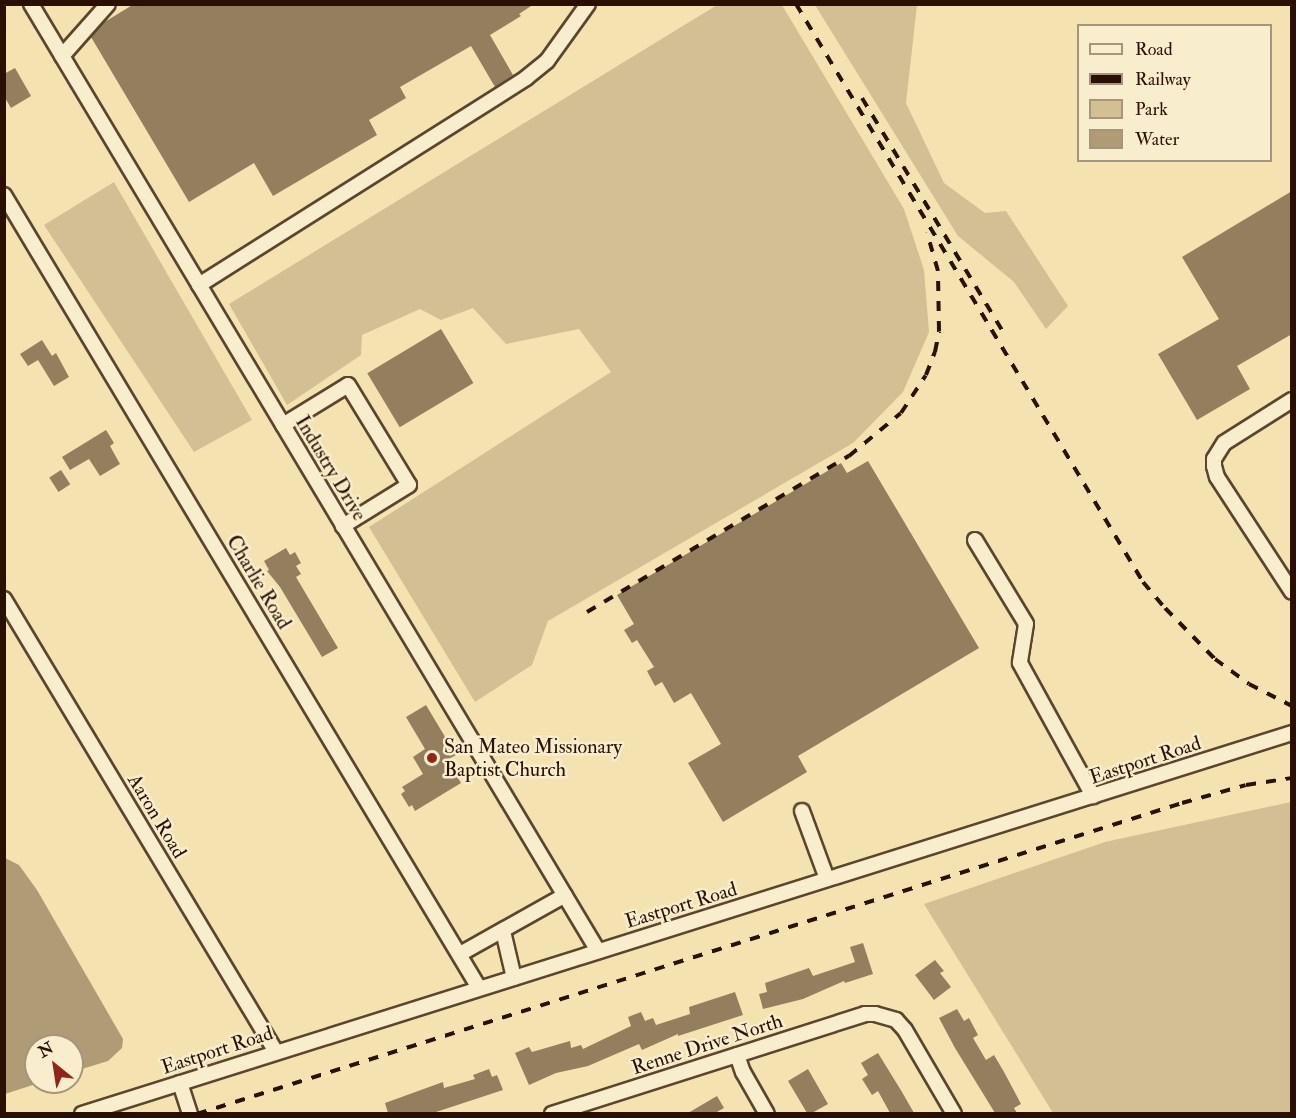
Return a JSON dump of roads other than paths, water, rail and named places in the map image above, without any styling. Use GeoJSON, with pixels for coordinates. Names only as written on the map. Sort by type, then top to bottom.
{"type":"FeatureCollection","features":[{"type":"Feature","properties":{"kind":"street","name":"Industry Drive"},"geometry":{"type":"LineString","coordinates":[[31,4],[598,951]]}},
{"type":"Feature","properties":{"kind":"street"},"geometry":{"type":"LineString","coordinates":[[62,56],[108,4]]}},
{"type":"Feature","properties":{"kind":"street"},"geometry":{"type":"LineString","coordinates":[[199,285],[526,78],[547,61],[588,4]]}},
{"type":"Feature","properties":{"kind":"street","name":"Charlie Road"},"geometry":{"type":"LineString","coordinates":[[5,197],[479,988]]}},
{"type":"Feature","properties":{"kind":"street"},"geometry":{"type":"LineString","coordinates":[[283,425],[348,385],[410,485],[343,525]]}},
{"type":"Feature","properties":{"kind":"street"},"geometry":{"type":"LineString","coordinates":[[1292,400],[1224,443],[1214,459],[1214,466],[1216,477],[1292,592]]}},
{"type":"Feature","properties":{"kind":"street"},"geometry":{"type":"LineString","coordinates":[[975,540],[1026,624],[1020,663],[1094,796]]}},
{"type":"Feature","properties":{"kind":"street","name":"Aaron Road"},"geometry":{"type":"LineString","coordinates":[[4,599],[276,1052]]}},
{"type":"Feature","properties":{"kind":"street","name":"Eastport Road"},"geometry":{"type":"LineString","coordinates":[[82,1113],[1292,734]]}},
{"type":"Feature","properties":{"kind":"street"},"geometry":{"type":"LineString","coordinates":[[802,811],[827,879]]}},
{"type":"Feature","properties":{"kind":"street"},"geometry":{"type":"LineString","coordinates":[[460,954],[503,932],[565,895]]}},
{"type":"Feature","properties":{"kind":"street"},"geometry":{"type":"LineString","coordinates":[[503,932],[514,978]]}},
{"type":"Feature","properties":{"kind":"street","name":"Renne Drive North"},"geometry":{"type":"LineString","coordinates":[[552,1113],[576,1110],[737,1055],[875,1014],[896,1020],[905,1030],[954,1113]]}},
{"type":"Feature","properties":{"kind":"street"},"geometry":{"type":"LineString","coordinates":[[737,1055],[743,1072],[767,1113]]}},
{"type":"Feature","properties":{"kind":"street"},"geometry":{"type":"LineString","coordinates":[[180,1083],[190,1113]]}},
{"type":"Feature","properties":{"kind":"water"},"geometry":{"type":"Polygon","coordinates":[[[5,858],[19,865],[37,890],[123,1039],[122,1048],[108,1061],[84,1068],[84,1034],[24,1034],[24,1088],[5,1094],[5,858]]]}},
{"type":"Feature","properties":{"kind":"railway"},"geometry":{"type":"LineString","coordinates":[[796,4],[1143,582],[1215,659],[1249,684],[1292,706]]}},
{"type":"Feature","properties":{"kind":"railway"},"geometry":{"type":"LineString","coordinates":[[862,98],[1003,332]]}},
{"type":"Feature","properties":{"kind":"railway"},"geometry":{"type":"LineString","coordinates":[[587,612],[849,456],[901,413],[926,375],[935,352],[939,331],[938,271],[927,233]]}},
{"type":"Feature","properties":{"kind":"railway"},"geometry":{"type":"LineString","coordinates":[[197,1114],[1182,803],[1246,785],[1292,778]]}},
{"type":"Feature","properties":{"kind":"place","name":"San Mateo Missionary Baptist Church"},"geometry":{"type":"Point","coordinates":[432,758]}}]}
